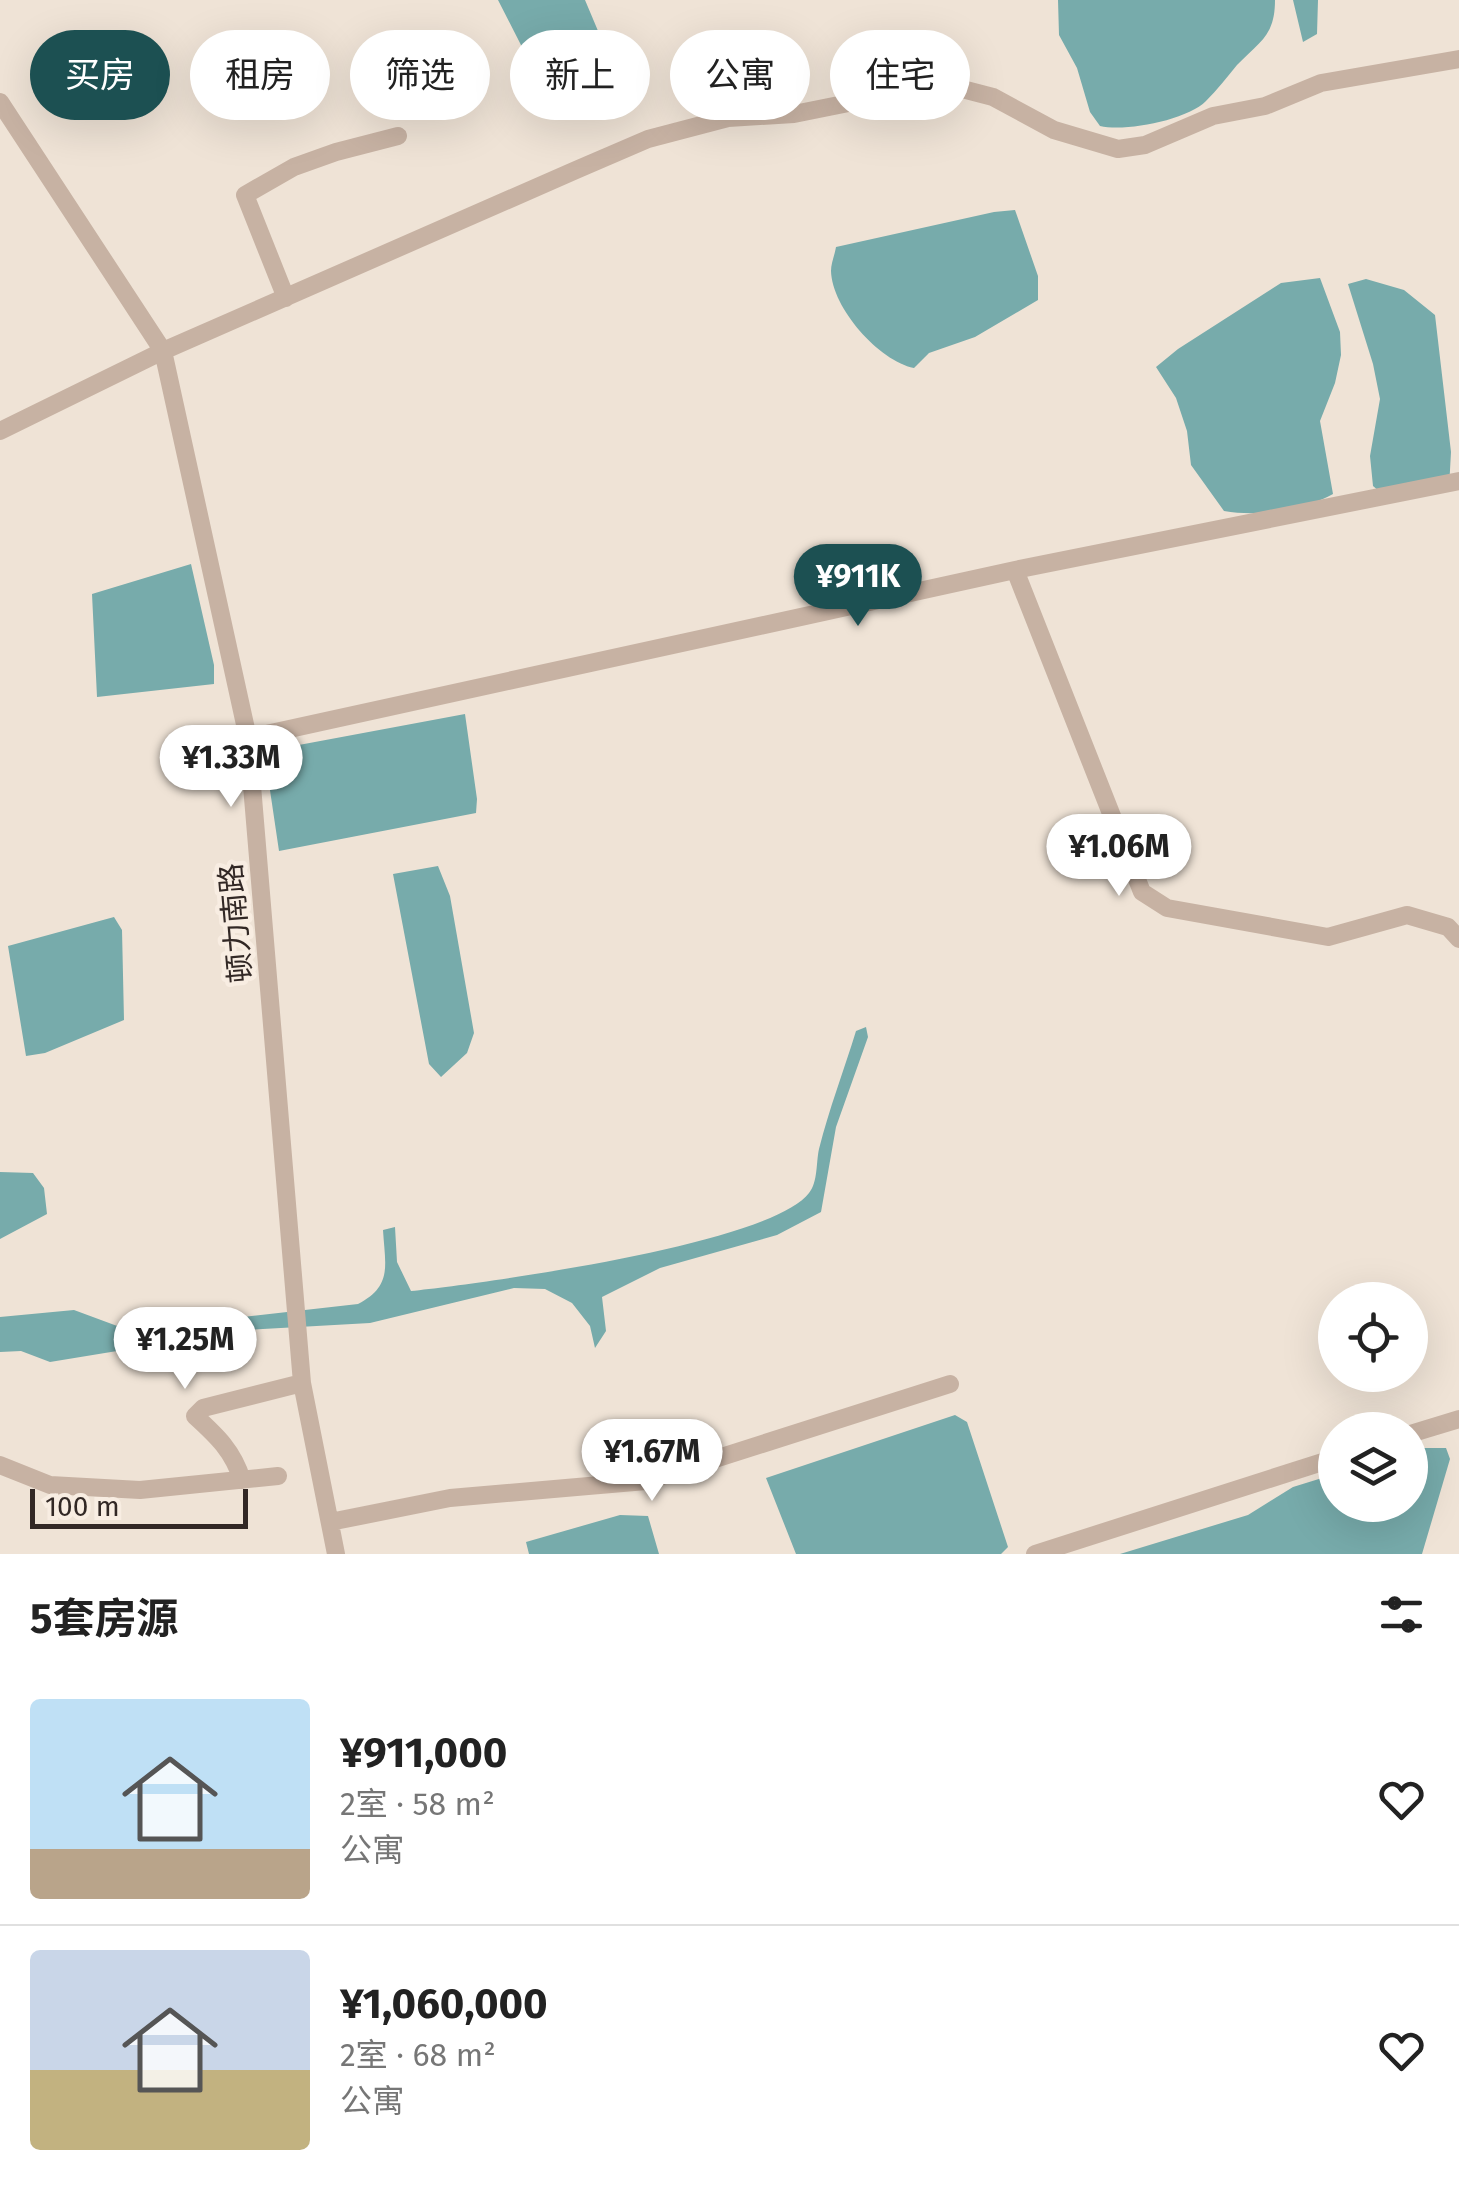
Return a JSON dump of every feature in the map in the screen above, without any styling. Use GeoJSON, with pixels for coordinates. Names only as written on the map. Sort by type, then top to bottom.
{"type":"FeatureCollection","features":[{"type":"Feature","properties":{"kind":"street"},"geometry":{"type":"LineString","coordinates":[[0,431],[163,351],[648,139],[728,118],[794,114],[943,84],[993,97],[1054,130],[1118,149],[1145,145],[1213,116],[1264,106],[1321,83],[1459,58]]}},
{"type":"Feature","properties":{"kind":"street","name":"顿力南路"},"geometry":{"type":"LineString","coordinates":[[0,102],[163,351],[248,738],[302,1383],[336,1554]]}},
{"type":"Feature","properties":{"kind":"street"},"geometry":{"type":"LineString","coordinates":[[286,298],[245,196],[294,167],[398,136]]}},
{"type":"Feature","properties":{"kind":"street"},"geometry":{"type":"LineString","coordinates":[[248,738],[1015,570],[1459,482]]}},
{"type":"Feature","properties":{"kind":"street"},"geometry":{"type":"LineString","coordinates":[[1015,570],[1142,892],[1166,908],[1328,937],[1407,916],[1448,927],[1459,939]]}},
{"type":"Feature","properties":{"kind":"street"},"geometry":{"type":"LineString","coordinates":[[242,1480],[225,1444],[195,1416],[203,1408],[302,1383]]}},
{"type":"Feature","properties":{"kind":"street"},"geometry":{"type":"LineString","coordinates":[[330,1522],[450,1498],[646,1481],[950,1384]]}},
{"type":"Feature","properties":{"kind":"street"},"geometry":{"type":"LineString","coordinates":[[1428,1429],[1459,1420]]}},
{"type":"Feature","properties":{"kind":"street"},"geometry":{"type":"LineString","coordinates":[[1035,1554],[1318,1463]]}},
{"type":"Feature","properties":{"kind":"street"},"geometry":{"type":"LineString","coordinates":[[0,1464],[50,1486],[140,1490],[278,1476]]}},
{"type":"Feature","properties":{"kind":"water"},"geometry":{"type":"Polygon","coordinates":[[[498,0],[585,0],[598,30],[513,30],[498,0]]]}},
{"type":"Feature","properties":{"kind":"water"},"geometry":{"type":"Polygon","coordinates":[[[1058,0],[1275,0],[1265,37],[1197,108],[1140,126],[1111,127],[1100,126],[1090,112],[1077,68],[1059,35],[1058,0]]]}},
{"type":"Feature","properties":{"kind":"water"},"geometry":{"type":"Polygon","coordinates":[[[1293,0],[1318,0],[1317,34],[1303,42],[1293,0]]]}},
{"type":"Feature","properties":{"kind":"water"},"geometry":{"type":"Polygon","coordinates":[[[1015,210],[1038,276],[1038,300],[975,337],[929,353],[914,368],[873,344],[839,301],[831,271],[836,247],[1015,210]]]}},
{"type":"Feature","properties":{"kind":"water"},"geometry":{"type":"Polygon","coordinates":[[[1320,278],[1340,332],[1341,355],[1335,383],[1320,421],[1333,494],[1280,511],[1224,511],[1191,465],[1187,431],[1176,398],[1156,367],[1281,283],[1320,278]]]}},
{"type":"Feature","properties":{"kind":"water"},"geometry":{"type":"Polygon","coordinates":[[[1366,279],[1404,290],[1435,315],[1451,452],[1449,488],[1387,498],[1373,486],[1370,456],[1380,399],[1348,284],[1366,279]]]}},
{"type":"Feature","properties":{"kind":"water"},"geometry":{"type":"Polygon","coordinates":[[[191,564],[214,665],[214,684],[97,697],[92,594],[191,564]]]}},
{"type":"Feature","properties":{"kind":"water"},"geometry":{"type":"Polygon","coordinates":[[[465,714],[476,813],[279,851],[267,770],[272,750],[465,714]]]}},
{"type":"Feature","properties":{"kind":"water"},"geometry":{"type":"Polygon","coordinates":[[[438,866],[450,896],[474,1033],[467,1053],[441,1077],[429,1064],[393,874],[438,866]]]}},
{"type":"Feature","properties":{"kind":"water"},"geometry":{"type":"Polygon","coordinates":[[[114,917],[122,930],[124,1020],[45,1053],[26,1056],[8,946],[114,917]]]}},
{"type":"Feature","properties":{"kind":"water"},"geometry":{"type":"Polygon","coordinates":[[[866,1027],[868,1037],[836,1127],[821,1212],[777,1235],[660,1268],[602,1297],[606,1331],[595,1348],[590,1326],[572,1303],[545,1289],[514,1288],[370,1323],[245,1330],[50,1362],[21,1351],[0,1352],[0,1317],[74,1310],[128,1330],[358,1304],[382,1282],[383,1230],[395,1227],[397,1262],[411,1291],[622,1258],[740,1229],[783,1212],[809,1193],[856,1031],[866,1027]]]}},
{"type":"Feature","properties":{"kind":"water"},"geometry":{"type":"Polygon","coordinates":[[[0,1172],[33,1173],[44,1188],[47,1214],[0,1239],[0,1172]]]}},
{"type":"Feature","properties":{"kind":"water"},"geometry":{"type":"Polygon","coordinates":[[[955,1415],[967,1422],[1008,1547],[1001,1554],[796,1554],[766,1478],[955,1415]]]}},
{"type":"Feature","properties":{"kind":"water"},"geometry":{"type":"Polygon","coordinates":[[[1428,1448],[1446,1448],[1450,1459],[1422,1554],[1120,1554],[1248,1515],[1293,1487],[1318,1479],[1318,1522],[1428,1522],[1428,1448]]]}},
{"type":"Feature","properties":{"kind":"water"},"geometry":{"type":"Polygon","coordinates":[[[620,1515],[648,1516],[659,1554],[529,1554],[526,1542],[620,1515]]]}}]}
